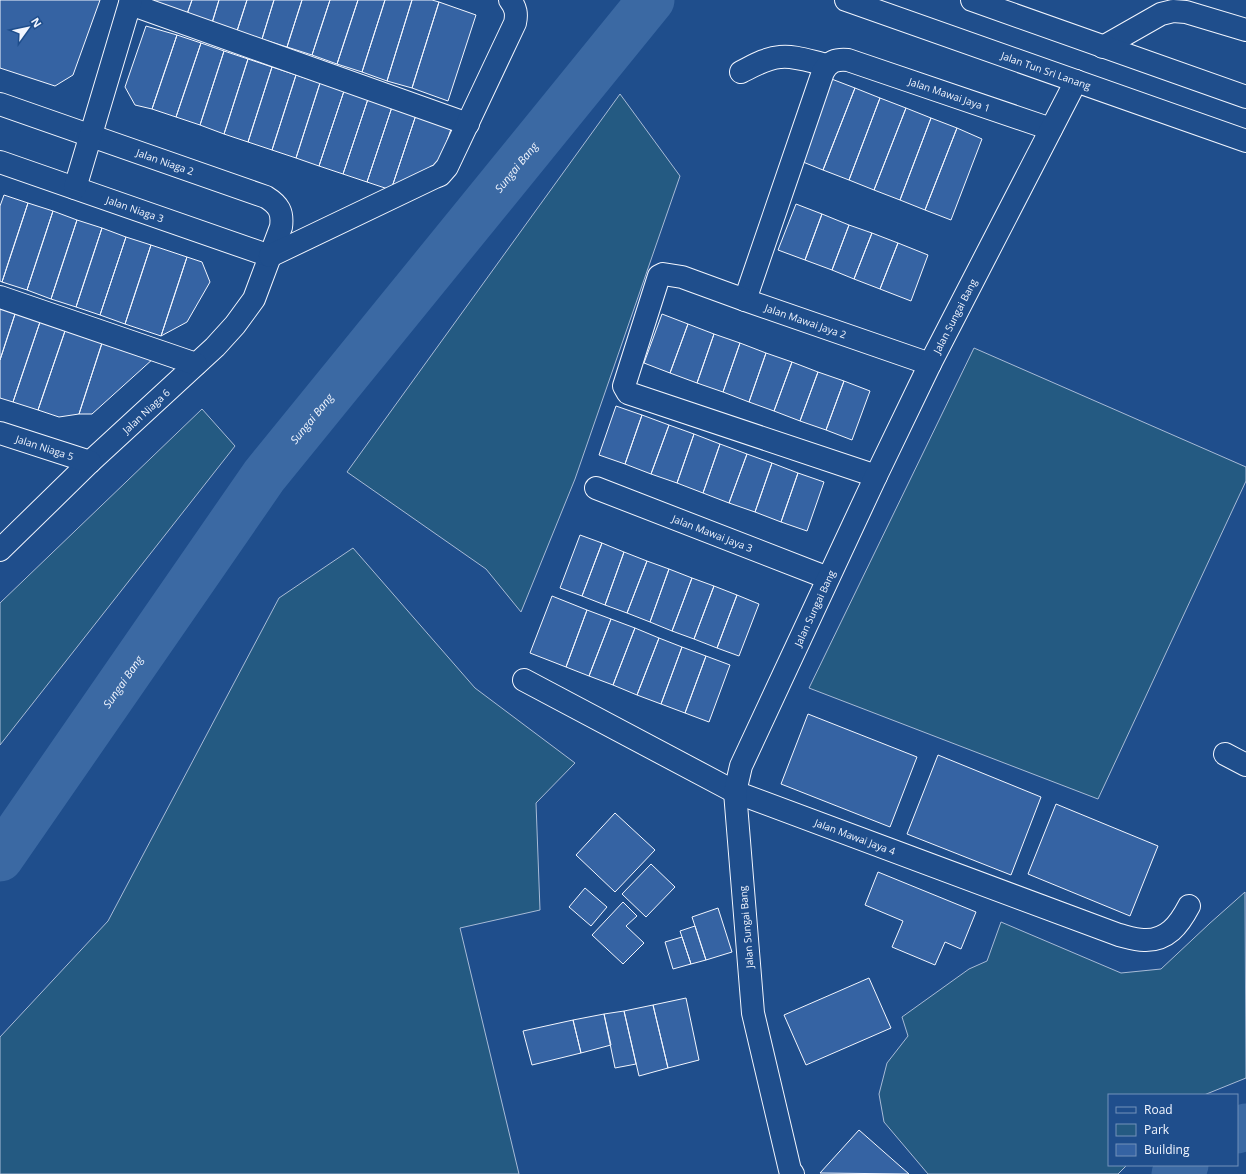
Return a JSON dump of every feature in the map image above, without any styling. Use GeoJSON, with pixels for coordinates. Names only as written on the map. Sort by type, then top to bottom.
{"type":"FeatureCollection","features":[{"type":"Feature","properties":{"kind":"street"},"geometry":{"type":"LineString","coordinates":[[270,256],[440,175],[447,167],[515,24],[517,15],[515,7],[510,0]]}},
{"type":"Feature","properties":{"kind":"street","name":"Jalan Tun Sri Lanang"},"geometry":{"type":"LineString","coordinates":[[846,0],[1246,141]]}},
{"type":"Feature","properties":{"kind":"street"},"geometry":{"type":"LineString","coordinates":[[972,0],[1246,98]]}},
{"type":"Feature","properties":{"kind":"street"},"geometry":{"type":"LineString","coordinates":[[75,188],[92,137],[131,2],[468,124]]}},
{"type":"Feature","properties":{"kind":"street"},"geometry":{"type":"LineString","coordinates":[[1104,47],[1161,14],[1173,11],[1186,12],[1246,30]]}},
{"type":"Feature","properties":{"kind":"street"},"geometry":{"type":"LineString","coordinates":[[741,72],[780,56],[827,65],[823,72],[745,300]]}},
{"type":"Feature","properties":{"kind":"street","name":"Jalan Mawai Jaya 1"},"geometry":{"type":"LineString","coordinates":[[827,65],[840,59],[848,60],[1051,129]]}},
{"type":"Feature","properties":{"kind":"street","name":"Jalan Sungai Bang"},"geometry":{"type":"LineString","coordinates":[[793,1174],[790,1170],[752,1013],[735,792],[741,766],[828,578],[930,364],[1076,81]]}},
{"type":"Feature","properties":{"kind":"street","name":"Jalan Niaga 2"},"geometry":{"type":"LineString","coordinates":[[0,104],[266,197],[274,202],[280,209],[282,218],[281,227],[270,256]]}},
{"type":"Feature","properties":{"kind":"street","name":"Jalan Niaga 3"},"geometry":{"type":"LineString","coordinates":[[0,162],[270,256]]}},
{"type":"Feature","properties":{"kind":"street","name":"Jalan Niaga 6"},"geometry":{"type":"LineString","coordinates":[[0,550],[90,462],[214,347],[235,325],[254,299],[270,256]]}},
{"type":"Feature","properties":{"kind":"street","name":"Jalan Mawai Jaya 2"},"geometry":{"type":"LineString","coordinates":[[876,476],[634,396],[626,391],[624,386],[659,276],[663,274],[682,277],[930,364]]}},
{"type":"Feature","properties":{"kind":"street"},"geometry":{"type":"LineString","coordinates":[[0,297],[196,364]]}},
{"type":"Feature","properties":{"kind":"street","name":"Jalan Niaga 5"},"geometry":{"type":"LineString","coordinates":[[0,433],[90,462]]}},
{"type":"Feature","properties":{"kind":"street","name":"Jalan Mawai Jaya 3"},"geometry":{"type":"LineString","coordinates":[[596,488],[828,578]]}},
{"type":"Feature","properties":{"kind":"street","name":"Jalan Mawai Jaya 4"},"geometry":{"type":"LineString","coordinates":[[524,680],[735,792],[1119,935],[1143,940],[1158,939],[1168,934],[1177,926],[1189,906]]}},
{"type":"Feature","properties":{"kind":"street"},"geometry":{"type":"LineString","coordinates":[[1225,754],[1246,765]]}},
{"type":"Feature","properties":{"kind":"green space"},"geometry":{"type":"Polygon","coordinates":[[[620,94],[680,176],[575,479],[521,612],[486,569],[347,472],[620,94]]]}},
{"type":"Feature","properties":{"kind":"green space"},"geometry":{"type":"Polygon","coordinates":[[[974,348],[1246,467],[1246,481],[1098,799],[809,688],[974,348]]]}},
{"type":"Feature","properties":{"kind":"green space"},"geometry":{"type":"Polygon","coordinates":[[[202,409],[235,446],[0,745],[0,603],[202,409]]]}},
{"type":"Feature","properties":{"kind":"green space"},"geometry":{"type":"Polygon","coordinates":[[[353,548],[475,688],[575,763],[536,803],[540,910],[460,928],[519,1174],[0,1174],[0,1037],[108,921],[279,598],[353,548]]]}},
{"type":"Feature","properties":{"kind":"green space"},"geometry":{"type":"Polygon","coordinates":[[[1245,892],[1246,1078],[1206,1094],[1108,1094],[1108,1166],[1126,1166],[1118,1174],[928,1174],[884,1122],[879,1094],[887,1063],[908,1036],[902,1017],[969,969],[987,961],[1001,922],[1121,973],[1161,969],[1245,892]]]}},
{"type":"Feature","properties":{"kind":"building"},"geometry":{"type":"Polygon","coordinates":[[[0,0],[100,0],[73,75],[55,86],[0,68],[0,0]]]}},
{"type":"Feature","properties":{"kind":"building"},"geometry":{"type":"Polygon","coordinates":[[[145,0],[192,0],[187,14],[145,0]]]}},
{"type":"Feature","properties":{"kind":"building"},"geometry":{"type":"Polygon","coordinates":[[[192,0],[219,0],[212,23],[187,14],[192,0]]]}},
{"type":"Feature","properties":{"kind":"building"},"geometry":{"type":"Polygon","coordinates":[[[219,0],[247,0],[237,31],[212,23],[219,0]]]}},
{"type":"Feature","properties":{"kind":"building"},"geometry":{"type":"Polygon","coordinates":[[[247,0],[274,0],[262,39],[237,31],[247,0]]]}},
{"type":"Feature","properties":{"kind":"building"},"geometry":{"type":"Polygon","coordinates":[[[274,0],[302,0],[287,47],[262,39],[274,0]]]}},
{"type":"Feature","properties":{"kind":"building"},"geometry":{"type":"Polygon","coordinates":[[[302,0],[330,0],[312,55],[287,47],[302,0]]]}},
{"type":"Feature","properties":{"kind":"building"},"geometry":{"type":"Polygon","coordinates":[[[330,0],[358,0],[337,64],[312,55],[330,0]]]}},
{"type":"Feature","properties":{"kind":"building"},"geometry":{"type":"Polygon","coordinates":[[[358,0],[385,0],[362,72],[337,64],[358,0]]]}},
{"type":"Feature","properties":{"kind":"building"},"geometry":{"type":"Polygon","coordinates":[[[385,0],[412,0],[387,81],[362,72],[385,0]]]}},
{"type":"Feature","properties":{"kind":"building"},"geometry":{"type":"Polygon","coordinates":[[[412,0],[432,0],[439,2],[412,88],[387,81],[412,0]]]}},
{"type":"Feature","properties":{"kind":"building"},"geometry":{"type":"Polygon","coordinates":[[[439,2],[476,15],[448,101],[412,88],[439,2]]]}},
{"type":"Feature","properties":{"kind":"building"},"geometry":{"type":"Polygon","coordinates":[[[146,26],[177,35],[152,109],[135,105],[125,87],[146,26]]]}},
{"type":"Feature","properties":{"kind":"building"},"geometry":{"type":"Polygon","coordinates":[[[177,35],[201,43],[176,117],[152,109],[177,35]]]}},
{"type":"Feature","properties":{"kind":"building"},"geometry":{"type":"Polygon","coordinates":[[[201,43],[224,51],[200,125],[176,117],[201,43]]]}},
{"type":"Feature","properties":{"kind":"building"},"geometry":{"type":"Polygon","coordinates":[[[224,51],[248,59],[224,134],[200,125],[224,51]]]}},
{"type":"Feature","properties":{"kind":"building"},"geometry":{"type":"Polygon","coordinates":[[[248,59],[272,67],[248,142],[224,134],[248,59]]]}},
{"type":"Feature","properties":{"kind":"building"},"geometry":{"type":"Polygon","coordinates":[[[272,67],[296,75],[272,150],[248,142],[272,67]]]}},
{"type":"Feature","properties":{"kind":"building"},"geometry":{"type":"Polygon","coordinates":[[[296,75],[320,83],[296,158],[272,150],[296,75]]]}},
{"type":"Feature","properties":{"kind":"building"},"geometry":{"type":"Polygon","coordinates":[[[829,78],[855,88],[823,170],[798,160],[829,78]]]}},
{"type":"Feature","properties":{"kind":"building"},"geometry":{"type":"Polygon","coordinates":[[[320,83],[344,91],[319,166],[296,158],[320,83]]]}},
{"type":"Feature","properties":{"kind":"building"},"geometry":{"type":"Polygon","coordinates":[[[855,88],[880,98],[849,180],[823,170],[855,88]]]}},
{"type":"Feature","properties":{"kind":"building"},"geometry":{"type":"Polygon","coordinates":[[[344,91],[368,99],[343,174],[319,166],[344,91]]]}},
{"type":"Feature","properties":{"kind":"building"},"geometry":{"type":"Polygon","coordinates":[[[880,98],[906,108],[874,190],[849,180],[880,98]]]}},
{"type":"Feature","properties":{"kind":"building"},"geometry":{"type":"Polygon","coordinates":[[[368,99],[392,107],[367,182],[343,174],[368,99]]]}},
{"type":"Feature","properties":{"kind":"building"},"geometry":{"type":"Polygon","coordinates":[[[392,107],[416,115],[391,190],[367,182],[392,107]]]}},
{"type":"Feature","properties":{"kind":"building"},"geometry":{"type":"Polygon","coordinates":[[[906,108],[931,118],[900,200],[874,190],[906,108]]]}},
{"type":"Feature","properties":{"kind":"building"},"geometry":{"type":"Polygon","coordinates":[[[416,115],[452,126],[438,168],[391,190],[416,115]]]}},
{"type":"Feature","properties":{"kind":"building"},"geometry":{"type":"Polygon","coordinates":[[[931,118],[957,128],[925,210],[900,200],[931,118]]]}},
{"type":"Feature","properties":{"kind":"building"},"geometry":{"type":"Polygon","coordinates":[[[957,128],[982,139],[951,220],[925,210],[957,128]]]}},
{"type":"Feature","properties":{"kind":"building"},"geometry":{"type":"Polygon","coordinates":[[[4,195],[28,203],[2,282],[0,281],[0,206],[4,195]]]}},
{"type":"Feature","properties":{"kind":"building"},"geometry":{"type":"Polygon","coordinates":[[[28,203],[53,211],[27,290],[2,282],[28,203]]]}},
{"type":"Feature","properties":{"kind":"building"},"geometry":{"type":"Polygon","coordinates":[[[796,204],[822,214],[805,260],[778,250],[796,204]]]}},
{"type":"Feature","properties":{"kind":"building"},"geometry":{"type":"Polygon","coordinates":[[[53,211],[77,220],[51,299],[27,290],[53,211]]]}},
{"type":"Feature","properties":{"kind":"building"},"geometry":{"type":"Polygon","coordinates":[[[822,214],[849,225],[832,270],[805,260],[822,214]]]}},
{"type":"Feature","properties":{"kind":"building"},"geometry":{"type":"Polygon","coordinates":[[[77,220],[102,228],[76,307],[51,299],[77,220]]]}},
{"type":"Feature","properties":{"kind":"building"},"geometry":{"type":"Polygon","coordinates":[[[849,225],[872,233],[854,279],[832,270],[849,225]]]}},
{"type":"Feature","properties":{"kind":"building"},"geometry":{"type":"Polygon","coordinates":[[[102,228],[126,237],[100,315],[76,307],[102,228]]]}},
{"type":"Feature","properties":{"kind":"building"},"geometry":{"type":"Polygon","coordinates":[[[872,233],[898,243],[880,289],[854,279],[872,233]]]}},
{"type":"Feature","properties":{"kind":"building"},"geometry":{"type":"Polygon","coordinates":[[[126,237],[151,245],[125,324],[100,315],[126,237]]]}},
{"type":"Feature","properties":{"kind":"building"},"geometry":{"type":"Polygon","coordinates":[[[898,243],[928,255],[911,301],[880,289],[898,243]]]}},
{"type":"Feature","properties":{"kind":"building"},"geometry":{"type":"Polygon","coordinates":[[[151,245],[187,257],[161,336],[125,324],[151,245]]]}},
{"type":"Feature","properties":{"kind":"building"},"geometry":{"type":"Polygon","coordinates":[[[187,257],[202,262],[210,282],[187,322],[161,336],[187,257]]]}},
{"type":"Feature","properties":{"kind":"building"},"geometry":{"type":"Polygon","coordinates":[[[0,306],[16,311],[0,360],[0,306]]]}},
{"type":"Feature","properties":{"kind":"building"},"geometry":{"type":"Polygon","coordinates":[[[16,311],[41,319],[13,402],[0,398],[0,360],[16,311]]]}},
{"type":"Feature","properties":{"kind":"building"},"geometry":{"type":"Polygon","coordinates":[[[662,314],[688,324],[670,373],[644,363],[662,314]]]}},
{"type":"Feature","properties":{"kind":"building"},"geometry":{"type":"Polygon","coordinates":[[[41,319],[66,328],[38,410],[13,402],[41,319]]]}},
{"type":"Feature","properties":{"kind":"building"},"geometry":{"type":"Polygon","coordinates":[[[688,324],[714,334],[697,383],[670,373],[688,324]]]}},
{"type":"Feature","properties":{"kind":"building"},"geometry":{"type":"Polygon","coordinates":[[[66,328],[103,340],[79,414],[59,417],[38,410],[66,328]]]}},
{"type":"Feature","properties":{"kind":"building"},"geometry":{"type":"Polygon","coordinates":[[[714,334],[740,343],[723,392],[697,383],[714,334]]]}},
{"type":"Feature","properties":{"kind":"building"},"geometry":{"type":"Polygon","coordinates":[[[103,340],[154,358],[92,414],[79,414],[103,340]]]}},
{"type":"Feature","properties":{"kind":"building"},"geometry":{"type":"Polygon","coordinates":[[[740,343],[766,353],[749,402],[723,392],[740,343]]]}},
{"type":"Feature","properties":{"kind":"building"},"geometry":{"type":"Polygon","coordinates":[[[766,353],[792,362],[774,411],[749,402],[766,353]]]}},
{"type":"Feature","properties":{"kind":"building"},"geometry":{"type":"Polygon","coordinates":[[[792,362],[818,372],[800,421],[774,411],[792,362]]]}},
{"type":"Feature","properties":{"kind":"building"},"geometry":{"type":"Polygon","coordinates":[[[818,372],[844,381],[826,430],[800,421],[818,372]]]}},
{"type":"Feature","properties":{"kind":"building"},"geometry":{"type":"Polygon","coordinates":[[[844,381],[870,391],[852,440],[826,430],[844,381]]]}},
{"type":"Feature","properties":{"kind":"building"},"geometry":{"type":"Polygon","coordinates":[[[616,406],[642,415],[625,464],[599,455],[616,406]]]}},
{"type":"Feature","properties":{"kind":"building"},"geometry":{"type":"Polygon","coordinates":[[[642,415],[669,425],[651,474],[625,464],[642,415]]]}},
{"type":"Feature","properties":{"kind":"building"},"geometry":{"type":"Polygon","coordinates":[[[669,425],[694,434],[677,483],[651,474],[669,425]]]}},
{"type":"Feature","properties":{"kind":"building"},"geometry":{"type":"Polygon","coordinates":[[[694,434],[720,444],[703,493],[677,483],[694,434]]]}},
{"type":"Feature","properties":{"kind":"building"},"geometry":{"type":"Polygon","coordinates":[[[720,444],[747,454],[729,503],[703,493],[720,444]]]}},
{"type":"Feature","properties":{"kind":"building"},"geometry":{"type":"Polygon","coordinates":[[[747,454],[772,463],[755,512],[729,503],[747,454]]]}},
{"type":"Feature","properties":{"kind":"building"},"geometry":{"type":"Polygon","coordinates":[[[772,463],[798,473],[781,522],[755,512],[772,463]]]}},
{"type":"Feature","properties":{"kind":"building"},"geometry":{"type":"Polygon","coordinates":[[[798,473],[824,482],[807,531],[781,522],[798,473]]]}},
{"type":"Feature","properties":{"kind":"building"},"geometry":{"type":"Polygon","coordinates":[[[580,535],[602,543],[582,596],[560,588],[580,535]]]}},
{"type":"Feature","properties":{"kind":"building"},"geometry":{"type":"Polygon","coordinates":[[[602,543],[624,552],[605,605],[582,596],[602,543]]]}},
{"type":"Feature","properties":{"kind":"building"},"geometry":{"type":"Polygon","coordinates":[[[624,552],[647,561],[627,613],[605,605],[624,552]]]}},
{"type":"Feature","properties":{"kind":"building"},"geometry":{"type":"Polygon","coordinates":[[[647,561],[669,569],[650,622],[627,613],[647,561]]]}},
{"type":"Feature","properties":{"kind":"building"},"geometry":{"type":"Polygon","coordinates":[[[669,569],[692,578],[672,631],[650,622],[669,569]]]}},
{"type":"Feature","properties":{"kind":"building"},"geometry":{"type":"Polygon","coordinates":[[[692,578],[714,586],[694,639],[672,631],[692,578]]]}},
{"type":"Feature","properties":{"kind":"building"},"geometry":{"type":"Polygon","coordinates":[[[714,586],[737,595],[717,648],[694,639],[714,586]]]}},
{"type":"Feature","properties":{"kind":"building"},"geometry":{"type":"Polygon","coordinates":[[[737,595],[759,604],[739,656],[717,648],[737,595]]]}},
{"type":"Feature","properties":{"kind":"building"},"geometry":{"type":"Polygon","coordinates":[[[552,596],[587,610],[566,667],[530,653],[552,596]]]}},
{"type":"Feature","properties":{"kind":"building"},"geometry":{"type":"Polygon","coordinates":[[[587,610],[611,619],[589,676],[566,667],[587,610]]]}},
{"type":"Feature","properties":{"kind":"building"},"geometry":{"type":"Polygon","coordinates":[[[611,619],[635,628],[613,685],[589,676],[611,619]]]}},
{"type":"Feature","properties":{"kind":"building"},"geometry":{"type":"Polygon","coordinates":[[[635,628],[659,638],[637,695],[613,685],[635,628]]]}},
{"type":"Feature","properties":{"kind":"building"},"geometry":{"type":"Polygon","coordinates":[[[659,638],[682,647],[661,704],[637,695],[659,638]]]}},
{"type":"Feature","properties":{"kind":"building"},"geometry":{"type":"Polygon","coordinates":[[[682,647],[706,656],[685,713],[661,704],[682,647]]]}},
{"type":"Feature","properties":{"kind":"building"},"geometry":{"type":"Polygon","coordinates":[[[706,656],[730,665],[709,722],[685,713],[706,656]]]}},
{"type":"Feature","properties":{"kind":"building"},"geometry":{"type":"Polygon","coordinates":[[[808,714],[917,757],[890,827],[781,784],[808,714]]]}},
{"type":"Feature","properties":{"kind":"building"},"geometry":{"type":"Polygon","coordinates":[[[938,755],[1041,797],[1011,875],[907,834],[938,755]]]}},
{"type":"Feature","properties":{"kind":"building"},"geometry":{"type":"Polygon","coordinates":[[[1056,804],[1158,846],[1130,916],[1028,874],[1056,804]]]}},
{"type":"Feature","properties":{"kind":"building"},"geometry":{"type":"Polygon","coordinates":[[[615,813],[655,850],[615,892],[576,855],[615,813]]]}},
{"type":"Feature","properties":{"kind":"building"},"geometry":{"type":"Polygon","coordinates":[[[651,864],[675,887],[646,917],[622,894],[651,864]]]}},
{"type":"Feature","properties":{"kind":"building"},"geometry":{"type":"Polygon","coordinates":[[[878,872],[976,912],[961,949],[945,942],[935,965],[892,947],[903,921],[865,905],[878,872]]]}},
{"type":"Feature","properties":{"kind":"building"},"geometry":{"type":"Polygon","coordinates":[[[585,888],[607,907],[591,926],[569,907],[585,888]]]}},
{"type":"Feature","properties":{"kind":"building"},"geometry":{"type":"Polygon","coordinates":[[[623,902],[637,916],[626,926],[644,943],[623,964],[592,935],[623,902]]]}},
{"type":"Feature","properties":{"kind":"building"},"geometry":{"type":"Polygon","coordinates":[[[718,908],[732,952],[706,960],[692,917],[718,908]]]}},
{"type":"Feature","properties":{"kind":"building"},"geometry":{"type":"Polygon","coordinates":[[[695,926],[706,960],[691,964],[680,931],[695,926]]]}},
{"type":"Feature","properties":{"kind":"building"},"geometry":{"type":"Polygon","coordinates":[[[682,937],[691,964],[673,969],[665,942],[682,937]]]}},
{"type":"Feature","properties":{"kind":"building"},"geometry":{"type":"Polygon","coordinates":[[[869,978],[891,1028],[806,1065],[784,1015],[869,978]]]}},
{"type":"Feature","properties":{"kind":"building"},"geometry":{"type":"Polygon","coordinates":[[[686,998],[699,1060],[668,1068],[653,1005],[686,998]]]}},
{"type":"Feature","properties":{"kind":"building"},"geometry":{"type":"Polygon","coordinates":[[[653,1005],[668,1068],[639,1076],[624,1011],[653,1005]]]}},
{"type":"Feature","properties":{"kind":"building"},"geometry":{"type":"Polygon","coordinates":[[[624,1011],[636,1064],[615,1068],[604,1014],[624,1011]]]}},
{"type":"Feature","properties":{"kind":"building"},"geometry":{"type":"Polygon","coordinates":[[[604,1014],[611,1045],[581,1053],[573,1020],[604,1014]]]}},
{"type":"Feature","properties":{"kind":"building"},"geometry":{"type":"Polygon","coordinates":[[[573,1020],[581,1053],[532,1065],[523,1031],[573,1020]]]}},
{"type":"Feature","properties":{"kind":"building"},"geometry":{"type":"Polygon","coordinates":[[[859,1130],[909,1174],[820,1173],[859,1130]]]}},
{"type":"Feature","properties":{"kind":"waterway","name":"Sungai Bang"},"geometry":{"type":"LineString","coordinates":[[0,858],[264,476],[651,0]]}},
{"type":"Feature","properties":{"kind":"waterway"},"geometry":{"type":"LineString","coordinates":[[1238,1130],[1246,1127]]}},
{"type":"Feature","properties":{"kind":"waterway"},"geometry":{"type":"LineString","coordinates":[[1175,1174],[1184,1166]]}}]}
